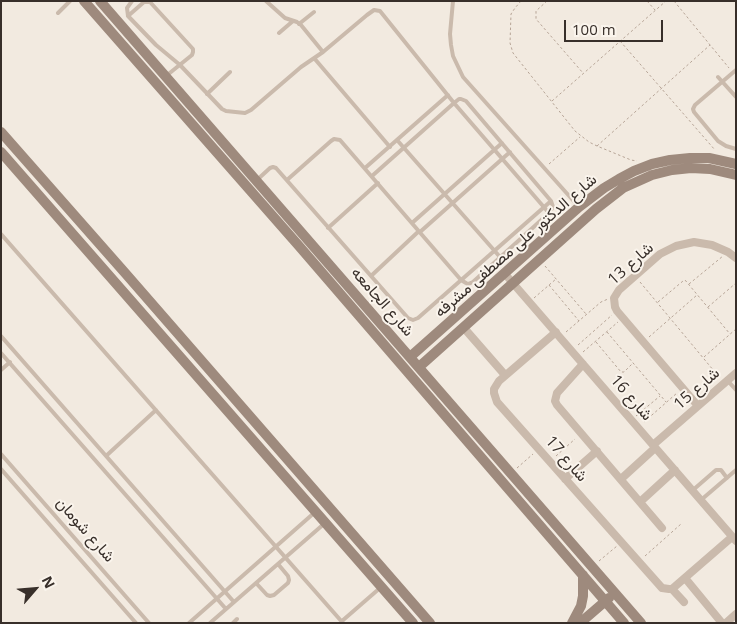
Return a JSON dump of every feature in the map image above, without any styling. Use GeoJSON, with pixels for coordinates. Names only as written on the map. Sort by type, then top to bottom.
{"type":"FeatureCollection","features":[{"type":"Feature","properties":{"kind":"main road","name":"شارع الجامعه"},"geometry":{"type":"LineString","coordinates":[[87,2],[94,13],[299,246],[623,623]]}},
{"type":"Feature","properties":{"kind":"main road","name":"شارع الجامعه"},"geometry":{"type":"LineString","coordinates":[[104,2],[166,76],[641,623]]}},
{"type":"Feature","properties":{"kind":"main road"},"geometry":{"type":"LineString","coordinates":[[94,13],[104,2]]}},
{"type":"Feature","properties":{"kind":"main road"},"geometry":{"type":"LineString","coordinates":[[2,133],[430,623]]}},
{"type":"Feature","properties":{"kind":"main road"},"geometry":{"type":"LineString","coordinates":[[1,152],[412,621],[419,611]]}},
{"type":"Feature","properties":{"kind":"main road","name":"شارع الدكتور على مصطفى مشرفه"},"geometry":{"type":"LineString","coordinates":[[410,357],[579,207],[619,179],[652,164],[670,160],[709,158],[736,164]]}},
{"type":"Feature","properties":{"kind":"main road","name":"شارع الدكتور على مصطفى مشرفه"},"geometry":{"type":"LineString","coordinates":[[419,367],[596,209],[623,188],[652,175],[691,168],[710,169],[736,175]]}},
{"type":"Feature","properties":{"kind":"main road"},"geometry":{"type":"LineString","coordinates":[[299,246],[307,239]]}},
{"type":"Feature","properties":{"kind":"main road"},"geometry":{"type":"LineString","coordinates":[[316,512],[326,503]]}},
{"type":"Feature","properties":{"kind":"main road"},"geometry":{"type":"LineString","coordinates":[[326,522],[336,514]]}},
{"type":"Feature","properties":{"kind":"main road"},"geometry":{"type":"LineString","coordinates":[[572,623],[579,610],[583,596],[583,575]]}},
{"type":"Feature","properties":{"kind":"main road"},"geometry":{"type":"LineString","coordinates":[[580,623],[615,592]]}},
{"type":"Feature","properties":{"kind":"main road"},"geometry":{"type":"LineString","coordinates":[[623,623],[634,614]]}},
{"type":"Feature","properties":{"kind":"street","name":"شارع 13"},"geometry":{"type":"LineString","coordinates":[[617,311],[614,298],[619,290],[668,249],[685,243],[703,243],[728,252],[736,258]]}},
{"type":"Feature","properties":{"kind":"street","name":"شارع 16"},"geometry":{"type":"LineString","coordinates":[[505,274],[734,539]]}},
{"type":"Feature","properties":{"kind":"street"},"geometry":{"type":"LineString","coordinates":[[617,311],[698,406]]}},
{"type":"Feature","properties":{"kind":"street"},"geometry":{"type":"LineString","coordinates":[[464,328],[505,376]]}},
{"type":"Feature","properties":{"kind":"street","name":"شارع 17"},"geometry":{"type":"LineString","coordinates":[[558,335],[505,376],[496,385],[495,398],[662,588],[669,590],[672,588]]}},
{"type":"Feature","properties":{"kind":"street"},"geometry":{"type":"LineString","coordinates":[[583,364],[557,393],[555,397],[557,405],[662,528]]}},
{"type":"Feature","properties":{"kind":"street","name":"شارع 15"},"geometry":{"type":"LineString","coordinates":[[620,479],[736,373]]}},
{"type":"Feature","properties":{"kind":"street"},"geometry":{"type":"LineString","coordinates":[[565,479],[597,451]]}},
{"type":"Feature","properties":{"kind":"street"},"geometry":{"type":"LineString","coordinates":[[640,502],[674,470]]}},
{"type":"Feature","properties":{"kind":"street"},"geometry":{"type":"LineString","coordinates":[[684,602],[672,588],[734,539]]}},
{"type":"Feature","properties":{"kind":"street"},"geometry":{"type":"LineString","coordinates":[[685,578],[724,623],[736,614]]}},
{"type":"Feature","properties":{"kind":"lane"},"geometry":{"type":"LineString","coordinates":[[58,13],[70,1]]}},
{"type":"Feature","properties":{"kind":"lane"},"geometry":{"type":"LineString","coordinates":[[132,1],[127,8],[128,16],[156,45],[180,65],[224,110],[244,113],[249,112],[301,67],[367,15],[374,10],[380,11],[454,103],[549,213]]}},
{"type":"Feature","properties":{"kind":"lane"},"geometry":{"type":"LineString","coordinates":[[266,1],[285,18],[299,24],[322,52]]}},
{"type":"Feature","properties":{"kind":"lane"},"geometry":{"type":"LineString","coordinates":[[453,1],[451,46],[457,67],[463,77],[579,207]]}},
{"type":"Feature","properties":{"kind":"lane"},"geometry":{"type":"LineString","coordinates":[[128,16],[144,2],[152,3],[193,50],[192,55],[166,76]]}},
{"type":"Feature","properties":{"kind":"lane"},"geometry":{"type":"LineString","coordinates":[[299,24],[314,12]]}},
{"type":"Feature","properties":{"kind":"lane"},"geometry":{"type":"LineString","coordinates":[[279,33],[293,21]]}},
{"type":"Feature","properties":{"kind":"lane"},"geometry":{"type":"LineString","coordinates":[[314,58],[390,147]]}},
{"type":"Feature","properties":{"kind":"lane"},"geometry":{"type":"LineString","coordinates":[[734,71],[695,105],[693,110],[718,141],[736,149]]}},
{"type":"Feature","properties":{"kind":"lane"},"geometry":{"type":"LineString","coordinates":[[207,94],[230,72]]}},
{"type":"Feature","properties":{"kind":"lane"},"geometry":{"type":"LineString","coordinates":[[718,77],[736,97]]}},
{"type":"Feature","properties":{"kind":"lane"},"geometry":{"type":"LineString","coordinates":[[365,168],[448,95]]}},
{"type":"Feature","properties":{"kind":"lane"},"geometry":{"type":"LineString","coordinates":[[287,180],[334,139],[340,140],[461,280],[466,283],[471,283],[549,213],[553,207],[551,200],[466,101],[461,99],[458,99],[372,176]]}},
{"type":"Feature","properties":{"kind":"lane"},"geometry":{"type":"LineString","coordinates":[[398,140],[500,257]]}},
{"type":"Feature","properties":{"kind":"lane"},"geometry":{"type":"LineString","coordinates":[[412,223],[502,143]]}},
{"type":"Feature","properties":{"kind":"lane"},"geometry":{"type":"LineString","coordinates":[[371,276],[510,152]]}},
{"type":"Feature","properties":{"kind":"lane"},"geometry":{"type":"LineString","coordinates":[[256,180],[270,168],[276,168],[408,318],[413,320],[418,318],[551,200]]}},
{"type":"Feature","properties":{"kind":"lane"},"geometry":{"type":"LineString","coordinates":[[328,228],[378,183]]}},
{"type":"Feature","properties":{"kind":"lane"},"geometry":{"type":"LineString","coordinates":[[1,234],[341,622],[382,587]]}},
{"type":"Feature","properties":{"kind":"lane"},"geometry":{"type":"LineString","coordinates":[[1,336],[234,602]]}},
{"type":"Feature","properties":{"kind":"lane"},"geometry":{"type":"LineString","coordinates":[[1,352],[226,609]]}},
{"type":"Feature","properties":{"kind":"lane"},"geometry":{"type":"LineString","coordinates":[[1,370],[10,362]]}},
{"type":"Feature","properties":{"kind":"lane"},"geometry":{"type":"LineString","coordinates":[[726,382],[736,390]]}},
{"type":"Feature","properties":{"kind":"lane"},"geometry":{"type":"LineString","coordinates":[[106,456],[156,410]]}},
{"type":"Feature","properties":{"kind":"lane","name":"شارع شومان"},"geometry":{"type":"LineString","coordinates":[[1,454],[3,459],[34,490],[149,623]]}},
{"type":"Feature","properties":{"kind":"lane","name":"شارع شومان"},"geometry":{"type":"LineString","coordinates":[[1,468],[136,623]]}},
{"type":"Feature","properties":{"kind":"lane"},"geometry":{"type":"LineString","coordinates":[[692,491],[716,470],[721,470],[727,478]]}},
{"type":"Feature","properties":{"kind":"lane"},"geometry":{"type":"LineString","coordinates":[[701,500],[736,470]]}},
{"type":"Feature","properties":{"kind":"lane"},"geometry":{"type":"LineString","coordinates":[[116,484],[124,477]]}},
{"type":"Feature","properties":{"kind":"lane"},"geometry":{"type":"LineString","coordinates":[[27,498],[34,490]]}},
{"type":"Feature","properties":{"kind":"lane"},"geometry":{"type":"LineString","coordinates":[[141,512],[149,505]]}},
{"type":"Feature","properties":{"kind":"lane"},"geometry":{"type":"LineString","coordinates":[[189,623],[316,512]]}},
{"type":"Feature","properties":{"kind":"lane"},"geometry":{"type":"LineString","coordinates":[[210,623],[326,522]]}},
{"type":"Feature","properties":{"kind":"lane"},"geometry":{"type":"LineString","coordinates":[[62,538],[68,531]]}},
{"type":"Feature","properties":{"kind":"lane"},"geometry":{"type":"LineString","coordinates":[[256,583],[270,596],[274,595],[288,583],[288,576],[278,564]]}},
{"type":"Feature","properties":{"kind":"lane"},"geometry":{"type":"LineString","coordinates":[[97,578],[104,571]]}},
{"type":"Feature","properties":{"kind":"lane"},"geometry":{"type":"LineString","coordinates":[[128,613],[135,607]]}},
{"type":"Feature","properties":{"kind":"path"},"geometry":{"type":"LineString","coordinates":[[521,1],[511,14],[510,43],[513,53],[575,131],[597,146],[638,162]]}},
{"type":"Feature","properties":{"kind":"path"},"geometry":{"type":"LineString","coordinates":[[547,1],[536,11],[536,19],[583,73]]}},
{"type":"Feature","properties":{"kind":"path"},"geometry":{"type":"LineString","coordinates":[[648,1],[655,10]]}},
{"type":"Feature","properties":{"kind":"path"},"geometry":{"type":"LineString","coordinates":[[551,102],[666,1]]}},
{"type":"Feature","properties":{"kind":"path"},"geometry":{"type":"LineString","coordinates":[[674,1],[734,71]]}},
{"type":"Feature","properties":{"kind":"path"},"geometry":{"type":"LineString","coordinates":[[620,41],[724,160]]}},
{"type":"Feature","properties":{"kind":"path"},"geometry":{"type":"LineString","coordinates":[[597,146],[710,45]]}},
{"type":"Feature","properties":{"kind":"path"},"geometry":{"type":"LineString","coordinates":[[544,167],[581,136]]}},
{"type":"Feature","properties":{"kind":"path"},"geometry":{"type":"LineString","coordinates":[[689,285],[728,252]]}},
{"type":"Feature","properties":{"kind":"path"},"geometry":{"type":"LineString","coordinates":[[540,260],[586,314]]}},
{"type":"Feature","properties":{"kind":"path"},"geometry":{"type":"LineString","coordinates":[[635,276],[703,358],[726,382]]}},
{"type":"Feature","properties":{"kind":"path"},"geometry":{"type":"LineString","coordinates":[[530,302],[556,279]]}},
{"type":"Feature","properties":{"kind":"path"},"geometry":{"type":"LineString","coordinates":[[657,302],[685,280],[730,334]]}},
{"type":"Feature","properties":{"kind":"path"},"geometry":{"type":"LineString","coordinates":[[708,307],[736,283]]}},
{"type":"Feature","properties":{"kind":"path"},"geometry":{"type":"LineString","coordinates":[[549,285],[579,321]]}},
{"type":"Feature","properties":{"kind":"path"},"geometry":{"type":"LineString","coordinates":[[643,342],[697,295]]}},
{"type":"Feature","properties":{"kind":"path"},"geometry":{"type":"LineString","coordinates":[[558,335],[579,321],[601,302],[614,298]]}},
{"type":"Feature","properties":{"kind":"path"},"geometry":{"type":"LineString","coordinates":[[572,351],[617,311]]}},
{"type":"Feature","properties":{"kind":"path"},"geometry":{"type":"LineString","coordinates":[[577,357],[623,318]]}},
{"type":"Feature","properties":{"kind":"path"},"geometry":{"type":"LineString","coordinates":[[703,358],[736,329]]}},
{"type":"Feature","properties":{"kind":"path"},"geometry":{"type":"LineString","coordinates":[[607,332],[666,402]]}},
{"type":"Feature","properties":{"kind":"path"},"geometry":{"type":"LineString","coordinates":[[595,342],[621,372],[633,363]]}},
{"type":"Feature","properties":{"kind":"path"},"geometry":{"type":"LineString","coordinates":[[637,427],[683,388]]}},
{"type":"Feature","properties":{"kind":"path"},"geometry":{"type":"LineString","coordinates":[[631,420],[660,395]]}},
{"type":"Feature","properties":{"kind":"path"},"geometry":{"type":"LineString","coordinates":[[550,461],[581,433]]}},
{"type":"Feature","properties":{"kind":"path"},"geometry":{"type":"LineString","coordinates":[[511,473],[539,449]]}},
{"type":"Feature","properties":{"kind":"path"},"geometry":{"type":"LineString","coordinates":[[638,562],[681,524]]}},
{"type":"Feature","properties":{"kind":"path"},"geometry":{"type":"LineString","coordinates":[[592,566],[621,542]]}}]}
